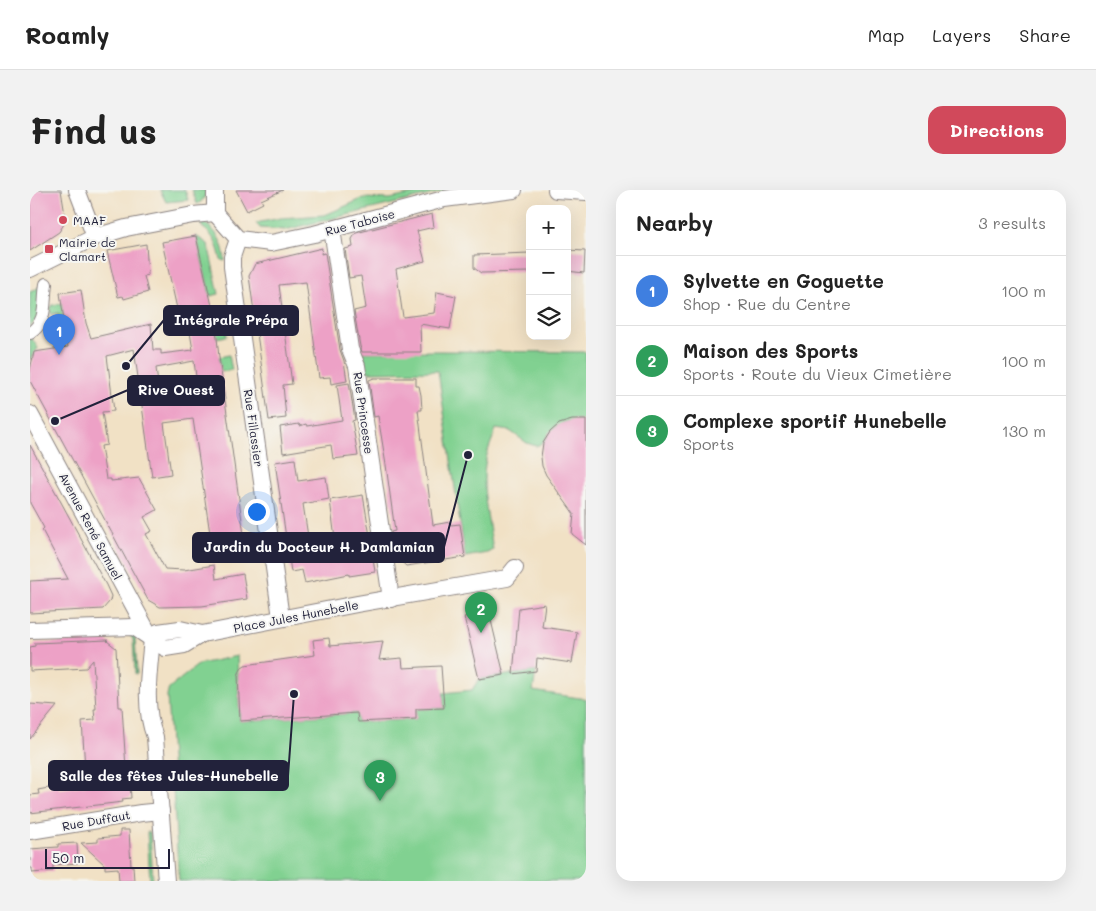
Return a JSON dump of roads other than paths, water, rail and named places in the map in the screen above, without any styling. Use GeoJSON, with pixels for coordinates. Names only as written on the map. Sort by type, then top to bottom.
{"type":"FeatureCollection","features":[{"type":"Feature","properties":{"kind":"street"},"geometry":{"type":"LineString","coordinates":[[77,190],[95,238]]}},
{"type":"Feature","properties":{"kind":"street"},"geometry":{"type":"LineString","coordinates":[[214,190],[215,213],[238,239]]}},
{"type":"Feature","properties":{"kind":"street","name":"Rue Taboise"},"geometry":{"type":"LineString","coordinates":[[238,239],[271,243],[444,199],[514,190]]}},
{"type":"Feature","properties":{"kind":"street"},"geometry":{"type":"LineString","coordinates":[[556,190],[586,192]]}},
{"type":"Feature","properties":{"kind":"street"},"geometry":{"type":"LineString","coordinates":[[30,269],[95,238],[126,228],[193,215],[215,213]]}},
{"type":"Feature","properties":{"kind":"street","name":"Rue Princesse"},"geometry":{"type":"LineString","coordinates":[[332,229],[350,349],[357,366],[392,598]]}},
{"type":"Feature","properties":{"kind":"street","name":"Rue Fillassier"},"geometry":{"type":"LineString","coordinates":[[238,239],[232,257],[232,267],[281,618]]}},
{"type":"Feature","properties":{"kind":"street"},"geometry":{"type":"LineString","coordinates":[[30,333],[40,324],[43,317],[46,284]]}},
{"type":"Feature","properties":{"kind":"street","name":"Avenue René Samuel"},"geometry":{"type":"LineString","coordinates":[[30,414],[152,639]]}},
{"type":"Feature","properties":{"kind":"street","name":"Place Jules Hunebelle"},"geometry":{"type":"LineString","coordinates":[[152,639],[158,632],[180,629],[202,634],[507,578],[515,568]]}},
{"type":"Feature","properties":{"kind":"street"},"geometry":{"type":"LineString","coordinates":[[30,630],[134,627],[152,639],[148,682],[151,724],[156,737],[158,881]]}},
{"type":"Feature","properties":{"kind":"street"},"geometry":{"type":"LineString","coordinates":[[157,811],[166,881]]}},
{"type":"Feature","properties":{"kind":"street","name":"Rue Duffaut"},"geometry":{"type":"LineString","coordinates":[[30,831],[157,811]]}},
{"type":"Feature","properties":{"kind":"place","name":"MAAF"},"geometry":{"type":"Point","coordinates":[63,220]}},
{"type":"Feature","properties":{"kind":"place","name":"Mairie de Clamart"},"geometry":{"type":"Point","coordinates":[49,249]}},
{"type":"Feature","properties":{"kind":"place","name":"Sylvette en Goguette"},"geometry":{"type":"Point","coordinates":[59,355]}},
{"type":"Feature","properties":{"kind":"place","name":"Intégrale Prépa"},"geometry":{"type":"Point","coordinates":[126,366]}},
{"type":"Feature","properties":{"kind":"place","name":"Rive Ouest"},"geometry":{"type":"Point","coordinates":[55,421]}},
{"type":"Feature","properties":{"kind":"place","name":"Jardin du Docteur H. Damlamian"},"geometry":{"type":"Point","coordinates":[468,455]}},
{"type":"Feature","properties":{"kind":"place","name":"Maison des Sports"},"geometry":{"type":"Point","coordinates":[481,633]}},
{"type":"Feature","properties":{"kind":"place","name":"Salle des fêtes Jules-Hunebelle"},"geometry":{"type":"Point","coordinates":[294,694]}},
{"type":"Feature","properties":{"kind":"place","name":"Complexe sportif Hunebelle"},"geometry":{"type":"Point","coordinates":[380,801]}}]}
